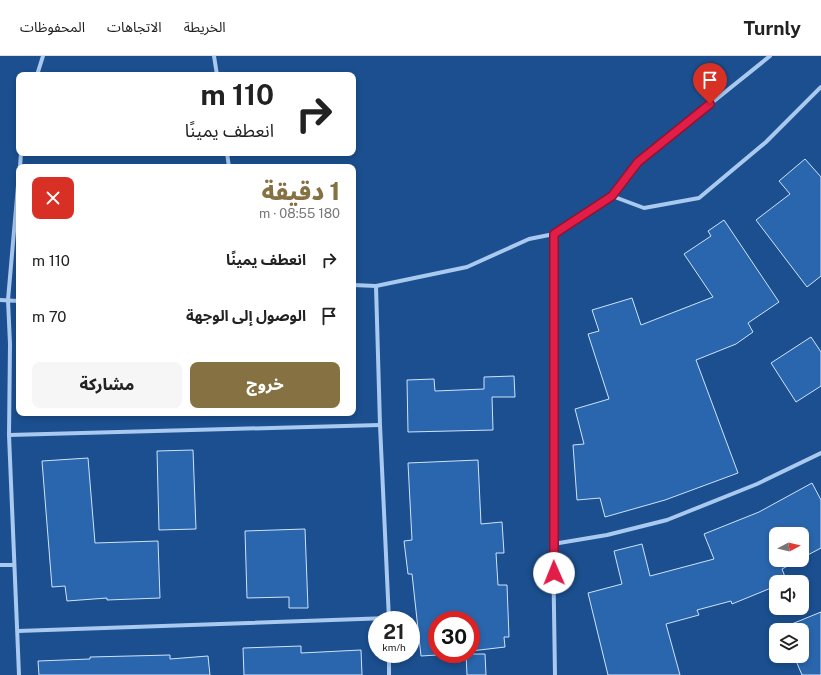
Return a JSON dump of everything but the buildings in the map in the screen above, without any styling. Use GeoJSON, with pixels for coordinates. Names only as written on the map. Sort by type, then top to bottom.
{"type":"FeatureCollection","features":[{"type":"Feature","properties":{"kind":"street"},"geometry":{"type":"LineString","coordinates":[[38,72],[43,56]]}},
{"type":"Feature","properties":{"kind":"street"},"geometry":{"type":"LineString","coordinates":[[214,56],[217,72]]}},
{"type":"Feature","properties":{"kind":"street"},"geometry":{"type":"LineString","coordinates":[[356,285],[376,286],[467,267],[529,239],[554,234],[612,196],[638,162],[770,56]]}},
{"type":"Feature","properties":{"kind":"street"},"geometry":{"type":"LineString","coordinates":[[612,196],[644,208],[699,198],[766,142],[821,87]]}},
{"type":"Feature","properties":{"kind":"street"},"geometry":{"type":"LineString","coordinates":[[16,208],[8,300],[10,344],[9,435],[19,675]]}},
{"type":"Feature","properties":{"kind":"street"},"geometry":{"type":"LineString","coordinates":[[554,234],[553,544],[556,675]]}},
{"type":"Feature","properties":{"kind":"street"},"geometry":{"type":"LineString","coordinates":[[376,286],[380,425],[389,611]]}},
{"type":"Feature","properties":{"kind":"street"},"geometry":{"type":"LineString","coordinates":[[0,300],[16,301]]}},
{"type":"Feature","properties":{"kind":"street"},"geometry":{"type":"LineString","coordinates":[[9,435],[380,425]]}},
{"type":"Feature","properties":{"kind":"street"},"geometry":{"type":"LineString","coordinates":[[553,544],[607,535],[668,520],[757,484],[821,453]]}},
{"type":"Feature","properties":{"kind":"street"},"geometry":{"type":"LineString","coordinates":[[0,565],[14,565]]}},
{"type":"Feature","properties":{"kind":"street"},"geometry":{"type":"LineString","coordinates":[[18,631],[368,620]]}},
{"type":"Feature","properties":{"kind":"street"},"geometry":{"type":"LineString","coordinates":[[389,663],[389,675]]}},
{"type":"Feature","properties":{"kind":"route"},"geometry":{"type":"LineString","coordinates":[[554,573],[554,234],[612,196],[638,162],[710,104]]}}]}
